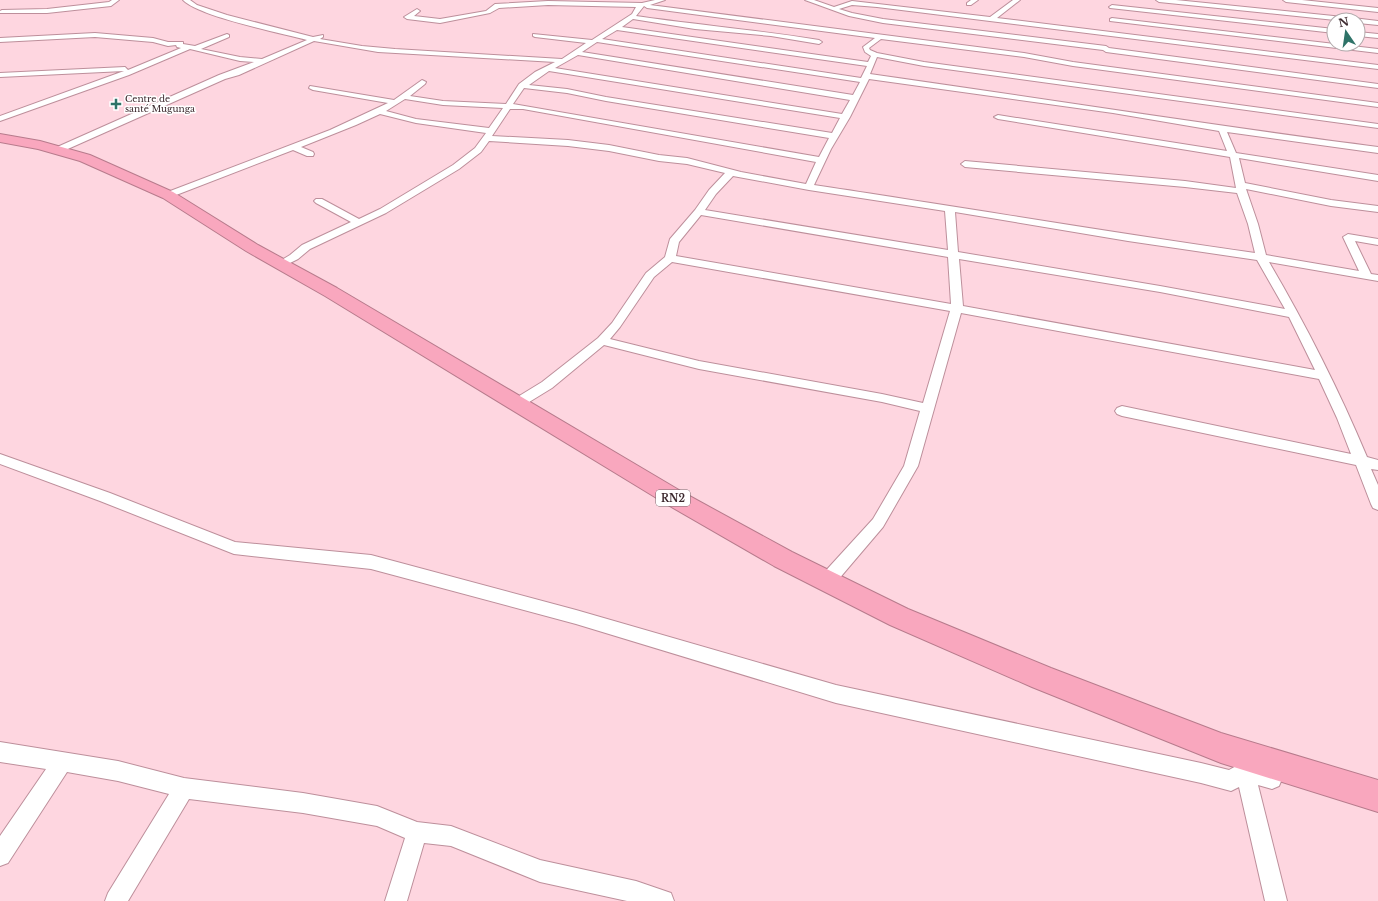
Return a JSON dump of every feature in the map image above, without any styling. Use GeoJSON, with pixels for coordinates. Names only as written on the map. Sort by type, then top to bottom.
{"type":"FeatureCollection","features":[{"type":"Feature","properties":{"kind":"highway","name":"RN2"},"geometry":{"type":"LineString","coordinates":[[0,138],[58,150],[106,166],[168,195],[252,248],[331,292],[676,499],[826,582],[898,617],[1056,684],[1221,748],[1294,772],[1378,796]]}},
{"type":"Feature","properties":{"kind":"street"},"geometry":{"type":"LineString","coordinates":[[1,12],[70,9],[111,4],[116,0]]}},
{"type":"Feature","properties":{"kind":"street"},"geometry":{"type":"LineString","coordinates":[[186,0],[195,6],[225,16],[349,48],[564,61]]}},
{"type":"Feature","properties":{"kind":"street"},"geometry":{"type":"LineString","coordinates":[[280,264],[294,257],[306,247],[359,224],[403,200],[456,167],[478,150],[522,86],[548,69],[577,54],[616,28],[632,16],[641,6],[662,0]]}},
{"type":"Feature","properties":{"kind":"street"},"geometry":{"type":"LineString","coordinates":[[808,0],[851,15],[878,30],[1067,63],[1107,57],[1375,107]]}},
{"type":"Feature","properties":{"kind":"street"},"geometry":{"type":"LineString","coordinates":[[969,4],[975,0]]}},
{"type":"Feature","properties":{"kind":"street"},"geometry":{"type":"LineString","coordinates":[[992,19],[1017,0]]}},
{"type":"Feature","properties":{"kind":"street"},"geometry":{"type":"LineString","coordinates":[[1110,0],[1112,7],[1112,20],[1109,33],[1105,78],[1111,100]]}},
{"type":"Feature","properties":{"kind":"street"},"geometry":{"type":"LineString","coordinates":[[1160,0],[1326,17]]}},
{"type":"Feature","properties":{"kind":"street"},"geometry":{"type":"LineString","coordinates":[[1286,0],[1378,10]]}},
{"type":"Feature","properties":{"kind":"street"},"geometry":{"type":"LineString","coordinates":[[1112,7],[1325,30],[1322,23],[1302,1]]}},
{"type":"Feature","properties":{"kind":"street"},"geometry":{"type":"LineString","coordinates":[[417,12],[407,17],[440,21],[488,12],[496,7],[495,6],[548,3],[641,6],[788,23],[878,30],[1107,57],[1290,73],[1354,74],[1378,67]]}},
{"type":"Feature","properties":{"kind":"street"},"geometry":{"type":"LineString","coordinates":[[833,9],[852,3],[1109,33],[1354,74],[1378,86]]}},
{"type":"Feature","properties":{"kind":"street"},"geometry":{"type":"LineString","coordinates":[[913,9],[924,3]]}},
{"type":"Feature","properties":{"kind":"street"},"geometry":{"type":"LineString","coordinates":[[833,17],[851,15]]}},
{"type":"Feature","properties":{"kind":"street"},"geometry":{"type":"LineString","coordinates":[[632,16],[696,27],[771,34],[819,42]]}},
{"type":"Feature","properties":{"kind":"street"},"geometry":{"type":"LineString","coordinates":[[788,23],[806,20]]}},
{"type":"Feature","properties":{"kind":"street"},"geometry":{"type":"LineString","coordinates":[[1112,20],[1326,43]]}},
{"type":"Feature","properties":{"kind":"street"},"geometry":{"type":"LineString","coordinates":[[1366,21],[1378,23]]}},
{"type":"Feature","properties":{"kind":"street"},"geometry":{"type":"LineString","coordinates":[[616,28],[870,64]]}},
{"type":"Feature","properties":{"kind":"street"},"geometry":{"type":"LineString","coordinates":[[878,30],[866,47],[867,51],[875,55],[1111,100],[1222,129],[1378,150]]}},
{"type":"Feature","properties":{"kind":"street"},"geometry":{"type":"LineString","coordinates":[[535,34],[865,78],[1378,126]]}},
{"type":"Feature","properties":{"kind":"street"},"geometry":{"type":"LineString","coordinates":[[0,40],[95,35],[153,40],[168,44],[181,43],[179,46],[240,59],[261,61]]}},
{"type":"Feature","properties":{"kind":"street"},"geometry":{"type":"LineString","coordinates":[[1366,35],[1378,36]]}},
{"type":"Feature","properties":{"kind":"street"},"geometry":{"type":"LineString","coordinates":[[0,119],[227,36]]}},
{"type":"Feature","properties":{"kind":"street"},"geometry":{"type":"LineString","coordinates":[[58,150],[321,36]]}},
{"type":"Feature","properties":{"kind":"street"},"geometry":{"type":"LineString","coordinates":[[1366,49],[1378,51]]}},
{"type":"Feature","properties":{"kind":"street"},"geometry":{"type":"LineString","coordinates":[[1340,52],[1375,107]]}},
{"type":"Feature","properties":{"kind":"street"},"geometry":{"type":"LineString","coordinates":[[577,54],[769,94],[846,117]]}},
{"type":"Feature","properties":{"kind":"street"},"geometry":{"type":"LineString","coordinates":[[809,187],[821,160],[846,117],[875,55]]}},
{"type":"Feature","properties":{"kind":"street"},"geometry":{"type":"LineString","coordinates":[[0,75],[135,69]]}},
{"type":"Feature","properties":{"kind":"street"},"geometry":{"type":"LineString","coordinates":[[548,69],[769,94],[855,98]]}},
{"type":"Feature","properties":{"kind":"street"},"geometry":{"type":"LineString","coordinates":[[168,195],[294,147],[377,111],[404,97],[422,82]]}},
{"type":"Feature","properties":{"kind":"street"},"geometry":{"type":"LineString","coordinates":[[522,86],[567,91],[606,99],[834,136]]}},
{"type":"Feature","properties":{"kind":"street"},"geometry":{"type":"LineString","coordinates":[[313,88],[394,102]]}},
{"type":"Feature","properties":{"kind":"street"},"geometry":{"type":"LineString","coordinates":[[404,97],[444,103],[523,107],[821,160]]}},
{"type":"Feature","properties":{"kind":"street"},"geometry":{"type":"LineString","coordinates":[[377,111],[416,121],[490,134],[568,142],[609,148],[658,158],[687,161],[772,182],[950,208],[1120,237],[1261,257],[1378,278]]}},
{"type":"Feature","properties":{"kind":"street"},"geometry":{"type":"LineString","coordinates":[[998,117],[1378,178]]}},
{"type":"Feature","properties":{"kind":"street"},"geometry":{"type":"LineString","coordinates":[[1222,129],[1233,154],[1261,257],[1294,314],[1344,418],[1378,504]]}},
{"type":"Feature","properties":{"kind":"street"},"geometry":{"type":"LineString","coordinates":[[294,147],[310,154]]}},
{"type":"Feature","properties":{"kind":"street"},"geometry":{"type":"LineString","coordinates":[[965,164],[1241,188],[1378,209]]}},
{"type":"Feature","properties":{"kind":"street"},"geometry":{"type":"LineString","coordinates":[[516,404],[547,385],[602,341],[620,321],[650,275],[670,258],[674,241],[699,212],[712,192],[731,172]]}},
{"type":"Feature","properties":{"kind":"street"},"geometry":{"type":"LineString","coordinates":[[319,201],[359,224]]}},
{"type":"Feature","properties":{"kind":"street"},"geometry":{"type":"LineString","coordinates":[[826,582],[878,523],[911,466],[957,308],[950,208]]}},
{"type":"Feature","properties":{"kind":"street"},"geometry":{"type":"LineString","coordinates":[[699,212],[1160,289],[1294,314]]}},
{"type":"Feature","properties":{"kind":"street"},"geometry":{"type":"LineString","coordinates":[[1367,276],[1348,237],[1378,242]]}},
{"type":"Feature","properties":{"kind":"street"},"geometry":{"type":"LineString","coordinates":[[670,258],[957,308],[1140,344],[1324,376]]}},
{"type":"Feature","properties":{"kind":"street"},"geometry":{"type":"LineString","coordinates":[[602,341],[699,365],[882,398],[927,408]]}},
{"type":"Feature","properties":{"kind":"street"},"geometry":{"type":"LineString","coordinates":[[1122,411],[1378,465]]}},
{"type":"Feature","properties":{"kind":"street"},"geometry":{"type":"LineString","coordinates":[[0,459],[105,497],[234,548],[371,562],[576,618],[836,694],[1201,773],[1231,781],[1245,771]]}},
{"type":"Feature","properties":{"kind":"street"},"geometry":{"type":"LineString","coordinates":[[0,752],[118,771],[184,788],[303,803],[377,816],[417,832],[451,836],[540,871],[636,892],[663,901]]}},
{"type":"Feature","properties":{"kind":"street"},"geometry":{"type":"LineString","coordinates":[[0,855],[62,762]]}},
{"type":"Feature","properties":{"kind":"street"},"geometry":{"type":"LineString","coordinates":[[1245,771],[1378,809]]}},
{"type":"Feature","properties":{"kind":"street"},"geometry":{"type":"LineString","coordinates":[[1245,771],[1276,901]]}},
{"type":"Feature","properties":{"kind":"street"},"geometry":{"type":"LineString","coordinates":[[116,901],[184,788]]}},
{"type":"Feature","properties":{"kind":"street"},"geometry":{"type":"LineString","coordinates":[[396,901],[417,832]]}},
{"type":"Feature","properties":{"kind":"place","name":"Centre de santé Mugunga"},"geometry":{"type":"Point","coordinates":[116,104]}}]}
